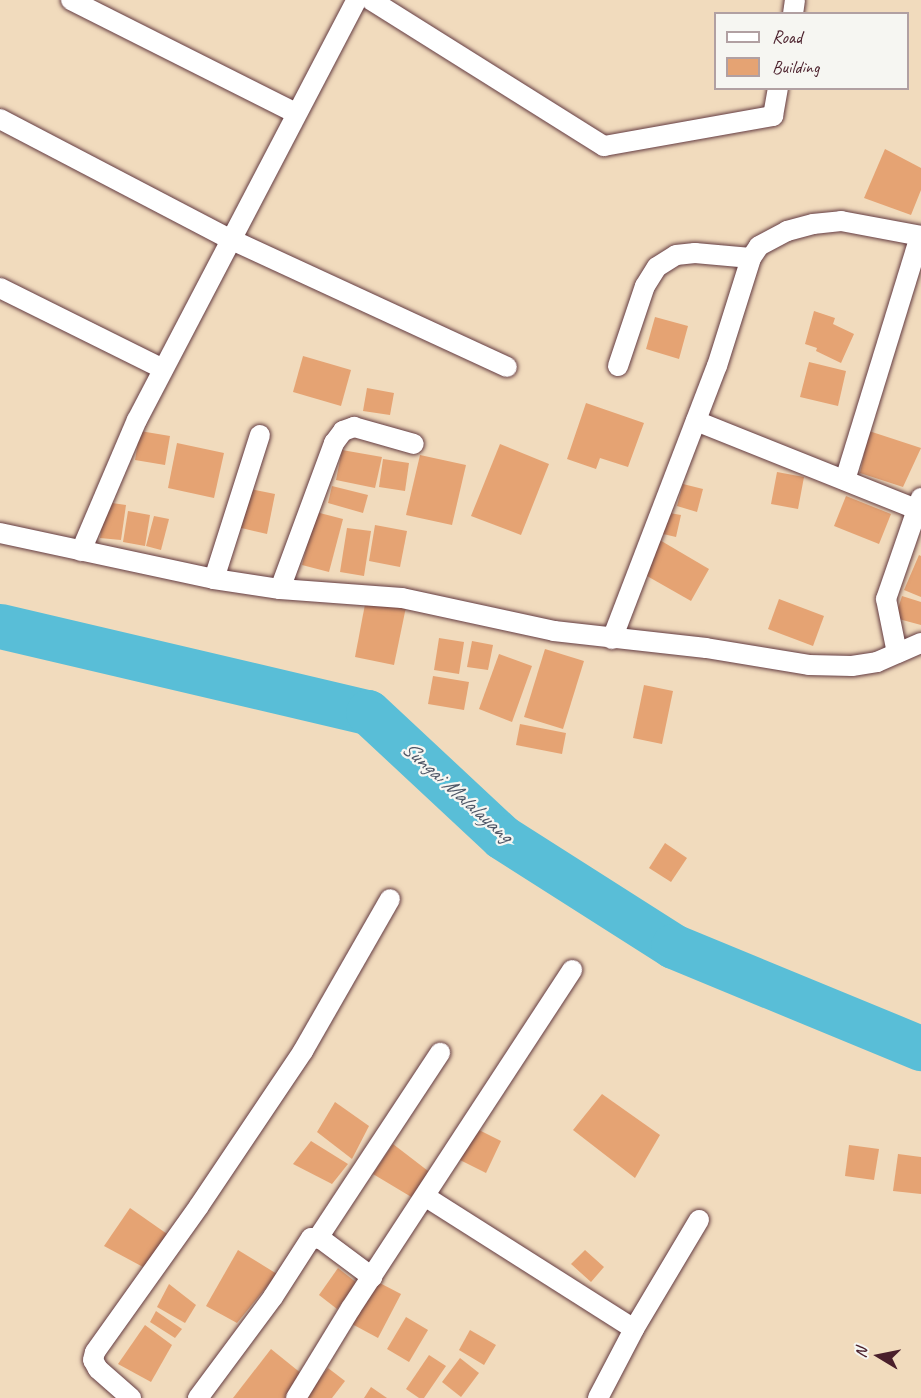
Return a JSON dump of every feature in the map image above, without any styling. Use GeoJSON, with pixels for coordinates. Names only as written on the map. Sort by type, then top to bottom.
{"type":"FeatureCollection","features":[{"type":"Feature","properties":{"kind":"street"},"geometry":{"type":"LineString","coordinates":[[71,0],[296,113]]}},
{"type":"Feature","properties":{"kind":"street"},"geometry":{"type":"LineString","coordinates":[[81,551],[137,420],[357,0]]}},
{"type":"Feature","properties":{"kind":"street"},"geometry":{"type":"LineString","coordinates":[[370,0],[604,146],[773,116],[778,90]]}},
{"type":"Feature","properties":{"kind":"street"},"geometry":{"type":"LineString","coordinates":[[0,119],[230,239],[507,367]]}},
{"type":"Feature","properties":{"kind":"street"},"geometry":{"type":"LineString","coordinates":[[612,639],[696,421],[732,322],[751,258],[759,246],[771,238],[813,224],[841,221],[861,222],[920,236],[845,480]]}},
{"type":"Feature","properties":{"kind":"street"},"geometry":{"type":"LineString","coordinates":[[618,366],[645,286],[657,267],[676,255],[695,253],[751,258]]}},
{"type":"Feature","properties":{"kind":"street"},"geometry":{"type":"LineString","coordinates":[[0,288],[164,369]]}},
{"type":"Feature","properties":{"kind":"street"},"geometry":{"type":"LineString","coordinates":[[696,421],[845,480],[919,503],[886,599],[897,653]]}},
{"type":"Feature","properties":{"kind":"street"},"geometry":{"type":"LineString","coordinates":[[280,590],[334,443],[343,431],[354,428],[414,444]]}},
{"type":"Feature","properties":{"kind":"street"},"geometry":{"type":"LineString","coordinates":[[214,579],[260,435]]}},
{"type":"Feature","properties":{"kind":"street"},"geometry":{"type":"LineString","coordinates":[[0,533],[214,579],[280,590],[402,598],[554,631],[716,649],[822,666],[852,666],[877,662],[921,643]]}},
{"type":"Feature","properties":{"kind":"street"},"geometry":{"type":"LineString","coordinates":[[131,1398],[98,1369],[93,1360],[95,1352],[199,1206],[303,1051],[390,899]]}},
{"type":"Feature","properties":{"kind":"street"},"geometry":{"type":"LineString","coordinates":[[296,1398],[572,970]]}},
{"type":"Feature","properties":{"kind":"street"},"geometry":{"type":"LineString","coordinates":[[318,1238],[440,1053]]}},
{"type":"Feature","properties":{"kind":"street"},"geometry":{"type":"LineString","coordinates":[[426,1197],[634,1329]]}},
{"type":"Feature","properties":{"kind":"street"},"geometry":{"type":"LineString","coordinates":[[598,1398],[634,1329],[699,1220]]}},
{"type":"Feature","properties":{"kind":"street"},"geometry":{"type":"LineString","coordinates":[[198,1398],[273,1297],[311,1238],[318,1238],[372,1277]]}},
{"type":"Feature","properties":{"kind":"building"},"geometry":{"type":"Polygon","coordinates":[[[885,149],[921,168],[921,190],[911,215],[864,198],[885,149]]]}},
{"type":"Feature","properties":{"kind":"building"},"geometry":{"type":"Polygon","coordinates":[[[814,311],[835,318],[833,324],[854,334],[841,363],[816,351],[817,348],[805,344],[814,311]]]}},
{"type":"Feature","properties":{"kind":"building"},"geometry":{"type":"Polygon","coordinates":[[[655,317],[688,326],[679,359],[646,349],[655,317]]]}},
{"type":"Feature","properties":{"kind":"building"},"geometry":{"type":"Polygon","coordinates":[[[303,356],[351,370],[341,406],[293,392],[303,356]]]}},
{"type":"Feature","properties":{"kind":"building"},"geometry":{"type":"Polygon","coordinates":[[[809,362],[846,371],[838,406],[800,397],[809,362]]]}},
{"type":"Feature","properties":{"kind":"building"},"geometry":{"type":"Polygon","coordinates":[[[367,388],[394,393],[390,415],[363,411],[367,388]]]}},
{"type":"Feature","properties":{"kind":"building"},"geometry":{"type":"Polygon","coordinates":[[[586,403],[644,423],[628,467],[600,458],[596,469],[567,459],[586,403]]]}},
{"type":"Feature","properties":{"kind":"building"},"geometry":{"type":"Polygon","coordinates":[[[140,431],[170,436],[165,465],[135,460],[140,431]]]}},
{"type":"Feature","properties":{"kind":"building"},"geometry":{"type":"Polygon","coordinates":[[[869,431],[921,448],[903,487],[860,473],[869,431]]]}},
{"type":"Feature","properties":{"kind":"building"},"geometry":{"type":"Polygon","coordinates":[[[177,443],[224,453],[214,498],[168,488],[177,443]]]}},
{"type":"Feature","properties":{"kind":"building"},"geometry":{"type":"Polygon","coordinates":[[[500,444],[549,464],[521,535],[471,516],[500,444]]]}},
{"type":"Feature","properties":{"kind":"building"},"geometry":{"type":"Polygon","coordinates":[[[342,450],[382,457],[375,488],[336,480],[342,450]]]}},
{"type":"Feature","properties":{"kind":"building"},"geometry":{"type":"Polygon","coordinates":[[[420,455],[466,465],[452,525],[406,515],[420,455]]]}},
{"type":"Feature","properties":{"kind":"building"},"geometry":{"type":"Polygon","coordinates":[[[383,459],[409,463],[405,491],[379,487],[383,459]]]}},
{"type":"Feature","properties":{"kind":"building"},"geometry":{"type":"Polygon","coordinates":[[[777,472],[804,477],[798,509],[771,504],[777,472]]]}},
{"type":"Feature","properties":{"kind":"building"},"geometry":{"type":"Polygon","coordinates":[[[683,484],[703,489],[697,512],[677,506],[683,484]]]}},
{"type":"Feature","properties":{"kind":"building"},"geometry":{"type":"Polygon","coordinates":[[[332,486],[368,495],[363,513],[328,503],[332,486]]]}},
{"type":"Feature","properties":{"kind":"building"},"geometry":{"type":"Polygon","coordinates":[[[245,488],[275,494],[267,534],[237,527],[245,488]]]}},
{"type":"Feature","properties":{"kind":"building"},"geometry":{"type":"Polygon","coordinates":[[[846,496],[891,514],[879,544],[834,526],[846,496]]]}},
{"type":"Feature","properties":{"kind":"building"},"geometry":{"type":"Polygon","coordinates":[[[105,502],[126,505],[121,540],[100,538],[105,502]]]}},
{"type":"Feature","properties":{"kind":"building"},"geometry":{"type":"Polygon","coordinates":[[[128,511],[150,515],[145,546],[123,542],[128,511]]]}},
{"type":"Feature","properties":{"kind":"building"},"geometry":{"type":"Polygon","coordinates":[[[316,512],[343,519],[329,572],[302,565],[316,512]]]}},
{"type":"Feature","properties":{"kind":"building"},"geometry":{"type":"Polygon","coordinates":[[[664,512],[681,515],[676,537],[659,533],[664,512]]]}},
{"type":"Feature","properties":{"kind":"building"},"geometry":{"type":"Polygon","coordinates":[[[154,516],[169,519],[161,550],[146,546],[154,516]]]}},
{"type":"Feature","properties":{"kind":"building"},"geometry":{"type":"Polygon","coordinates":[[[375,525],[407,531],[400,567],[369,561],[375,525]]]}},
{"type":"Feature","properties":{"kind":"building"},"geometry":{"type":"Polygon","coordinates":[[[347,528],[371,531],[364,576],[340,572],[347,528]]]}},
{"type":"Feature","properties":{"kind":"building"},"geometry":{"type":"Polygon","coordinates":[[[658,539],[709,569],[691,601],[640,572],[658,539]]]}},
{"type":"Feature","properties":{"kind":"building"},"geometry":{"type":"Polygon","coordinates":[[[919,555],[921,556],[921,597],[904,590],[919,555]]]}},
{"type":"Feature","properties":{"kind":"building"},"geometry":{"type":"Polygon","coordinates":[[[902,596],[921,602],[921,625],[895,618],[902,596]]]}},
{"type":"Feature","properties":{"kind":"building"},"geometry":{"type":"Polygon","coordinates":[[[366,599],[406,607],[394,665],[355,657],[366,599]]]}},
{"type":"Feature","properties":{"kind":"building"},"geometry":{"type":"Polygon","coordinates":[[[779,599],[824,616],[813,646],[768,629],[779,599]]]}},
{"type":"Feature","properties":{"kind":"building"},"geometry":{"type":"Polygon","coordinates":[[[439,638],[464,642],[459,674],[434,670],[439,638]]]}},
{"type":"Feature","properties":{"kind":"building"},"geometry":{"type":"Polygon","coordinates":[[[472,641],[493,645],[488,670],[467,667],[472,641]]]}},
{"type":"Feature","properties":{"kind":"building"},"geometry":{"type":"Polygon","coordinates":[[[545,649],[584,661],[563,729],[524,717],[545,649]]]}},
{"type":"Feature","properties":{"kind":"building"},"geometry":{"type":"Polygon","coordinates":[[[499,654],[532,666],[512,722],[479,709],[499,654]]]}},
{"type":"Feature","properties":{"kind":"building"},"geometry":{"type":"Polygon","coordinates":[[[433,676],[469,682],[464,710],[428,704],[433,676]]]}},
{"type":"Feature","properties":{"kind":"building"},"geometry":{"type":"Polygon","coordinates":[[[644,685],[673,691],[662,744],[633,738],[644,685]]]}},
{"type":"Feature","properties":{"kind":"building"},"geometry":{"type":"Polygon","coordinates":[[[520,724],[566,733],[562,754],[516,745],[520,724]]]}},
{"type":"Feature","properties":{"kind":"building"},"geometry":{"type":"Polygon","coordinates":[[[665,843],[687,858],[671,882],[649,868],[665,843]]]}},
{"type":"Feature","properties":{"kind":"building"},"geometry":{"type":"Polygon","coordinates":[[[602,1094],[660,1135],[635,1178],[573,1130],[602,1094]]]}},
{"type":"Feature","properties":{"kind":"building"},"geometry":{"type":"Polygon","coordinates":[[[335,1102],[369,1126],[352,1159],[317,1132],[335,1102]]]}},
{"type":"Feature","properties":{"kind":"building"},"geometry":{"type":"Polygon","coordinates":[[[475,1128],[501,1141],[486,1173],[460,1160],[475,1128]]]}},
{"type":"Feature","properties":{"kind":"building"},"geometry":{"type":"Polygon","coordinates":[[[311,1141],[348,1164],[332,1184],[293,1164],[311,1141]]]}},
{"type":"Feature","properties":{"kind":"building"},"geometry":{"type":"Polygon","coordinates":[[[393,1144],[432,1174],[413,1198],[373,1174],[393,1144]]]}},
{"type":"Feature","properties":{"kind":"building"},"geometry":{"type":"Polygon","coordinates":[[[849,1145],[879,1149],[874,1180],[845,1176],[849,1145]]]}},
{"type":"Feature","properties":{"kind":"building"},"geometry":{"type":"Polygon","coordinates":[[[898,1154],[921,1157],[921,1194],[893,1191],[898,1154]]]}},
{"type":"Feature","properties":{"kind":"building"},"geometry":{"type":"Polygon","coordinates":[[[130,1208],[170,1236],[143,1267],[104,1246],[130,1208]]]}},
{"type":"Feature","properties":{"kind":"building"},"geometry":{"type":"Polygon","coordinates":[[[238,1250],[277,1274],[237,1323],[206,1306],[238,1250]]]}},
{"type":"Feature","properties":{"kind":"building"},"geometry":{"type":"Polygon","coordinates":[[[585,1250],[604,1267],[591,1282],[571,1264],[585,1250]]]}},
{"type":"Feature","properties":{"kind":"building"},"geometry":{"type":"Polygon","coordinates":[[[338,1268],[357,1283],[337,1309],[319,1295],[338,1268]]]}},
{"type":"Feature","properties":{"kind":"building"},"geometry":{"type":"Polygon","coordinates":[[[374,1280],[401,1294],[378,1338],[352,1324],[374,1280]]]}},
{"type":"Feature","properties":{"kind":"building"},"geometry":{"type":"Polygon","coordinates":[[[169,1284],[196,1305],[185,1323],[157,1307],[169,1284]]]}},
{"type":"Feature","properties":{"kind":"building"},"geometry":{"type":"Polygon","coordinates":[[[156,1311],[182,1329],[175,1338],[150,1322],[156,1311]]]}},
{"type":"Feature","properties":{"kind":"building"},"geometry":{"type":"Polygon","coordinates":[[[406,1317],[428,1330],[409,1362],[387,1349],[406,1317]]]}},
{"type":"Feature","properties":{"kind":"building"},"geometry":{"type":"Polygon","coordinates":[[[145,1325],[172,1345],[151,1382],[118,1364],[145,1325]]]}},
{"type":"Feature","properties":{"kind":"building"},"geometry":{"type":"Polygon","coordinates":[[[470,1330],[496,1345],[484,1365],[459,1350],[470,1330]]]}},
{"type":"Feature","properties":{"kind":"building"},"geometry":{"type":"Polygon","coordinates":[[[271,1349],[302,1374],[287,1398],[233,1398],[271,1349]]]}},
{"type":"Feature","properties":{"kind":"building"},"geometry":{"type":"Polygon","coordinates":[[[429,1355],[446,1366],[424,1398],[419,1398],[406,1389],[429,1355]]]}},
{"type":"Feature","properties":{"kind":"building"},"geometry":{"type":"Polygon","coordinates":[[[460,1358],[479,1373],[461,1397],[442,1382],[460,1358]]]}},
{"type":"Feature","properties":{"kind":"building"},"geometry":{"type":"Polygon","coordinates":[[[328,1368],[345,1381],[332,1398],[305,1398],[328,1368]]]}},
{"type":"Feature","properties":{"kind":"building"},"geometry":{"type":"Polygon","coordinates":[[[371,1387],[387,1398],[364,1398],[371,1387]]]}},
{"type":"Feature","properties":{"kind":"waterway","name":"Sungai Malalayang"},"geometry":{"type":"LineString","coordinates":[[0,626],[368,712],[502,837],[673,946],[921,1048]]}}]}
